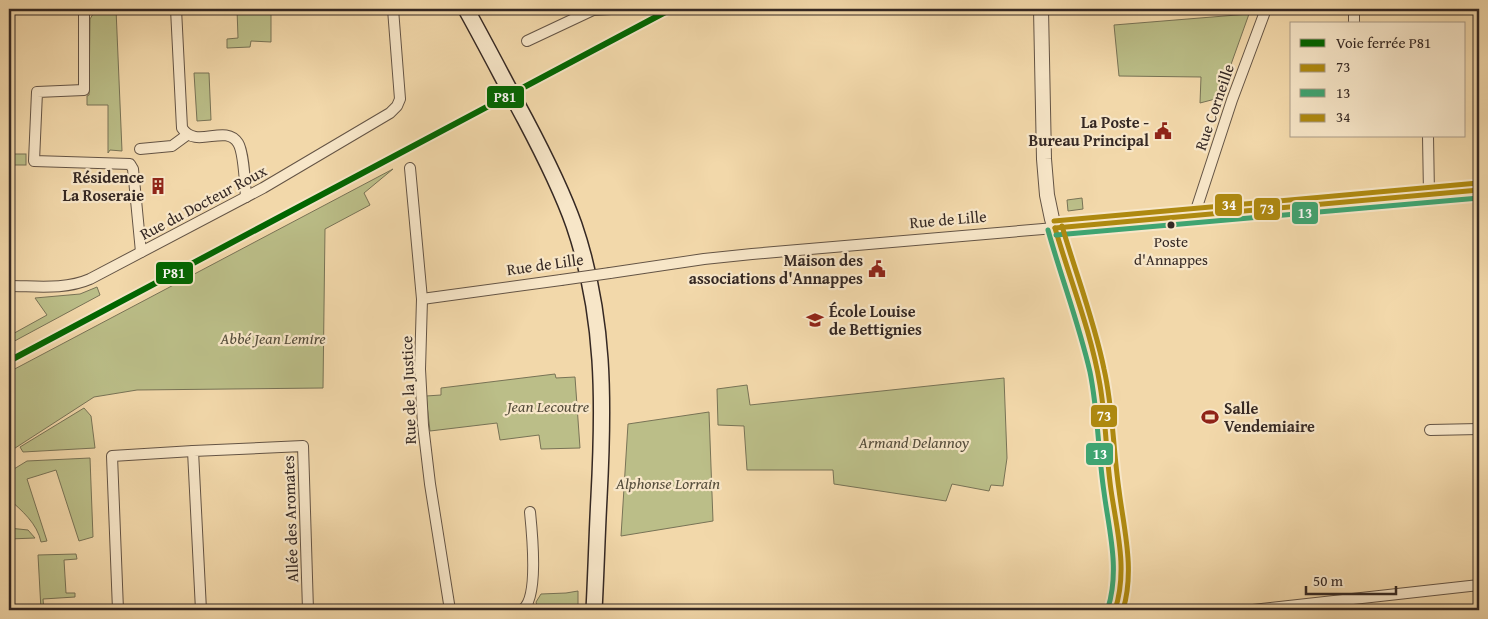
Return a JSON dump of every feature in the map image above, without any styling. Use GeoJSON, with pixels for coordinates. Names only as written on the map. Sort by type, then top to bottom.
{"type":"FeatureCollection","features":[{"type":"Feature","properties":{"kind":"main road"},"geometry":{"type":"LineString","coordinates":[[466,9],[556,180],[575,226],[589,274],[598,322],[603,402],[594,610]]}},
{"type":"Feature","properties":{"kind":"street"},"geometry":{"type":"LineString","coordinates":[[84,9],[84,90],[38,92],[34,161],[130,164],[133,169],[141,252]]}},
{"type":"Feature","properties":{"kind":"street"},"geometry":{"type":"LineString","coordinates":[[176,9],[181,124],[187,135],[194,138],[223,135],[236,141],[240,149],[246,197]]}},
{"type":"Feature","properties":{"kind":"street","name":"Rue du Docteur Roux"},"geometry":{"type":"LineString","coordinates":[[9,286],[76,284],[90,279],[246,197],[385,116],[397,106],[400,94],[393,9]]}},
{"type":"Feature","properties":{"kind":"street"},"geometry":{"type":"LineString","coordinates":[[527,41],[593,10],[611,9]]}},
{"type":"Feature","properties":{"kind":"street"},"geometry":{"type":"LineString","coordinates":[[1041,9],[1044,158],[1047,195],[1097,370],[1121,566],[1120,591],[1115,610]]}},
{"type":"Feature","properties":{"kind":"street","name":"Rue Corneille"},"geometry":{"type":"LineString","coordinates":[[1194,216],[1232,100],[1266,9]]}},
{"type":"Feature","properties":{"kind":"street"},"geometry":{"type":"LineString","coordinates":[[1354,9],[1354,22]]}},
{"type":"Feature","properties":{"kind":"street"},"geometry":{"type":"LineString","coordinates":[[140,149],[172,146],[187,135]]}},
{"type":"Feature","properties":{"kind":"street"},"geometry":{"type":"LineString","coordinates":[[1428,138],[1429,194]]}},
{"type":"Feature","properties":{"kind":"street","name":"Rue de la Justice"},"geometry":{"type":"LineString","coordinates":[[410,168],[422,299],[420,369],[423,425],[441,562],[450,610]]}},
{"type":"Feature","properties":{"kind":"street","name":"Rue de Lille"},"geometry":{"type":"LineString","coordinates":[[422,299],[704,259],[752,254],[1479,190]]}},
{"type":"Feature","properties":{"kind":"street"},"geometry":{"type":"LineString","coordinates":[[1430,430],[1479,430]]}},
{"type":"Feature","properties":{"kind":"street","name":"Allée des Aromates"},"geometry":{"type":"LineString","coordinates":[[118,610],[112,456],[303,446],[308,610]]}},
{"type":"Feature","properties":{"kind":"street"},"geometry":{"type":"LineString","coordinates":[[193,451],[201,610]]}},
{"type":"Feature","properties":{"kind":"street"},"geometry":{"type":"LineString","coordinates":[[522,610],[528,604],[531,593],[533,549],[530,512]]}},
{"type":"Feature","properties":{"kind":"street"},"geometry":{"type":"LineString","coordinates":[[1253,610],[1479,585]]}},
{"type":"Feature","properties":{"kind":"green space"},"geometry":{"type":"Polygon","coordinates":[[[100,9],[116,9],[122,151],[110,150],[108,153],[108,105],[87,105],[87,96],[89,95],[90,19],[100,9]]]}},
{"type":"Feature","properties":{"kind":"green space"},"geometry":{"type":"Polygon","coordinates":[[[237,9],[271,9],[271,42],[251,41],[250,47],[227,48],[227,39],[238,38],[237,9]]]}},
{"type":"Feature","properties":{"kind":"green space"},"geometry":{"type":"Polygon","coordinates":[[[1249,14],[1219,98],[1200,103],[1201,77],[1119,76],[1114,25],[1249,14]]]}},
{"type":"Feature","properties":{"kind":"green space"},"geometry":{"type":"Polygon","coordinates":[[[194,73],[209,73],[211,120],[197,121],[194,73]]]}},
{"type":"Feature","properties":{"kind":"green space"},"geometry":{"type":"Polygon","coordinates":[[[9,154],[26,154],[26,165],[9,165],[9,154]]]}},
{"type":"Feature","properties":{"kind":"green space","name":"Abbé Jean Lemire"},"geometry":{"type":"Polygon","coordinates":[[[393,169],[364,193],[370,205],[325,229],[323,388],[137,390],[94,397],[9,452],[9,372],[393,169]]]}},
{"type":"Feature","properties":{"kind":"green space"},"geometry":{"type":"Polygon","coordinates":[[[1082,198],[1083,209],[1068,211],[1067,200],[1082,198]]]}},
{"type":"Feature","properties":{"kind":"green space"},"geometry":{"type":"Polygon","coordinates":[[[97,287],[100,295],[9,344],[9,336],[47,315],[35,298],[80,294],[97,287]]]}},
{"type":"Feature","properties":{"kind":"green space","name":"Jean Lecoutre"},"geometry":{"type":"Polygon","coordinates":[[[555,374],[556,378],[575,377],[580,448],[541,449],[539,435],[500,440],[497,423],[430,431],[426,396],[441,395],[441,388],[555,374]]]}},
{"type":"Feature","properties":{"kind":"green space","name":"Armand Delannoy"},"geometry":{"type":"Polygon","coordinates":[[[1004,378],[1007,458],[1003,486],[991,485],[989,491],[952,484],[946,501],[834,484],[833,470],[747,470],[744,426],[718,425],[717,389],[747,385],[750,405],[1004,378]]]}},
{"type":"Feature","properties":{"kind":"green space"},"geometry":{"type":"Polygon","coordinates":[[[84,408],[91,416],[95,448],[23,452],[20,447],[84,408]]]}},
{"type":"Feature","properties":{"kind":"green space","name":"Alphonse Lorrain"},"geometry":{"type":"Polygon","coordinates":[[[709,412],[713,521],[621,536],[628,424],[709,412]]]}},
{"type":"Feature","properties":{"kind":"green space"},"geometry":{"type":"Polygon","coordinates":[[[90,458],[93,537],[79,541],[56,470],[27,479],[47,541],[41,542],[33,523],[9,499],[9,472],[27,461],[90,458]]]}},
{"type":"Feature","properties":{"kind":"green space"},"geometry":{"type":"Polygon","coordinates":[[[9,528],[28,530],[35,538],[9,539],[9,528]]]}},
{"type":"Feature","properties":{"kind":"green space"},"geometry":{"type":"Polygon","coordinates":[[[76,554],[77,559],[64,560],[66,593],[75,593],[75,597],[43,599],[44,610],[41,610],[38,555],[76,554]]]}},
{"type":"Feature","properties":{"kind":"green space"},"geometry":{"type":"Polygon","coordinates":[[[578,591],[578,608],[538,610],[536,602],[541,594],[578,591]]]}},
{"type":"Feature","properties":{"kind":"rail line","name":"P81"},"geometry":{"type":"LineString","coordinates":[[9,361],[671,9]]}},
{"type":"Feature","properties":{"kind":"transit line","name":"34"},"geometry":{"type":"LineString","coordinates":[[1054,221],[1478,183]]}},
{"type":"Feature","properties":{"kind":"transit line","name":"73"},"geometry":{"type":"LineString","coordinates":[[1055,228],[1479,190]]}},
{"type":"Feature","properties":{"kind":"transit line","name":"13"},"geometry":{"type":"LineString","coordinates":[[1056,235],[1479,198]]}},
{"type":"Feature","properties":{"kind":"transit line","name":"34"},"geometry":{"type":"LineString","coordinates":[[1062,226],[1095,333],[1107,384],[1127,550],[1128,580],[1123,610]]}},
{"type":"Feature","properties":{"kind":"transit line","name":"73"},"geometry":{"type":"LineString","coordinates":[[1055,228],[1086,325],[1100,385],[1109,477],[1120,550],[1121,580],[1115,610]]}},
{"type":"Feature","properties":{"kind":"transit line","name":"13"},"geometry":{"type":"LineString","coordinates":[[1048,230],[1081,336],[1093,387],[1113,564],[1113,579],[1108,608]]}},
{"type":"Feature","properties":{"kind":"place","name":"La Poste - Bureau Principal"},"geometry":{"type":"Point","coordinates":[1163,131]}},
{"type":"Feature","properties":{"kind":"place","name":"Résidence La Roseraie"},"geometry":{"type":"Point","coordinates":[158,186]}},
{"type":"Feature","properties":{"kind":"place","name":"Poste d'Annappes"},"geometry":{"type":"Point","coordinates":[1171,225]}},
{"type":"Feature","properties":{"kind":"place","name":"Maison des associations d'Annappes"},"geometry":{"type":"Point","coordinates":[877,269]}},
{"type":"Feature","properties":{"kind":"place","name":"École Louise de Bettignies"},"geometry":{"type":"Point","coordinates":[815,320]}},
{"type":"Feature","properties":{"kind":"place","name":"Salle Vendemiaire"},"geometry":{"type":"Point","coordinates":[1210,417]}}]}
